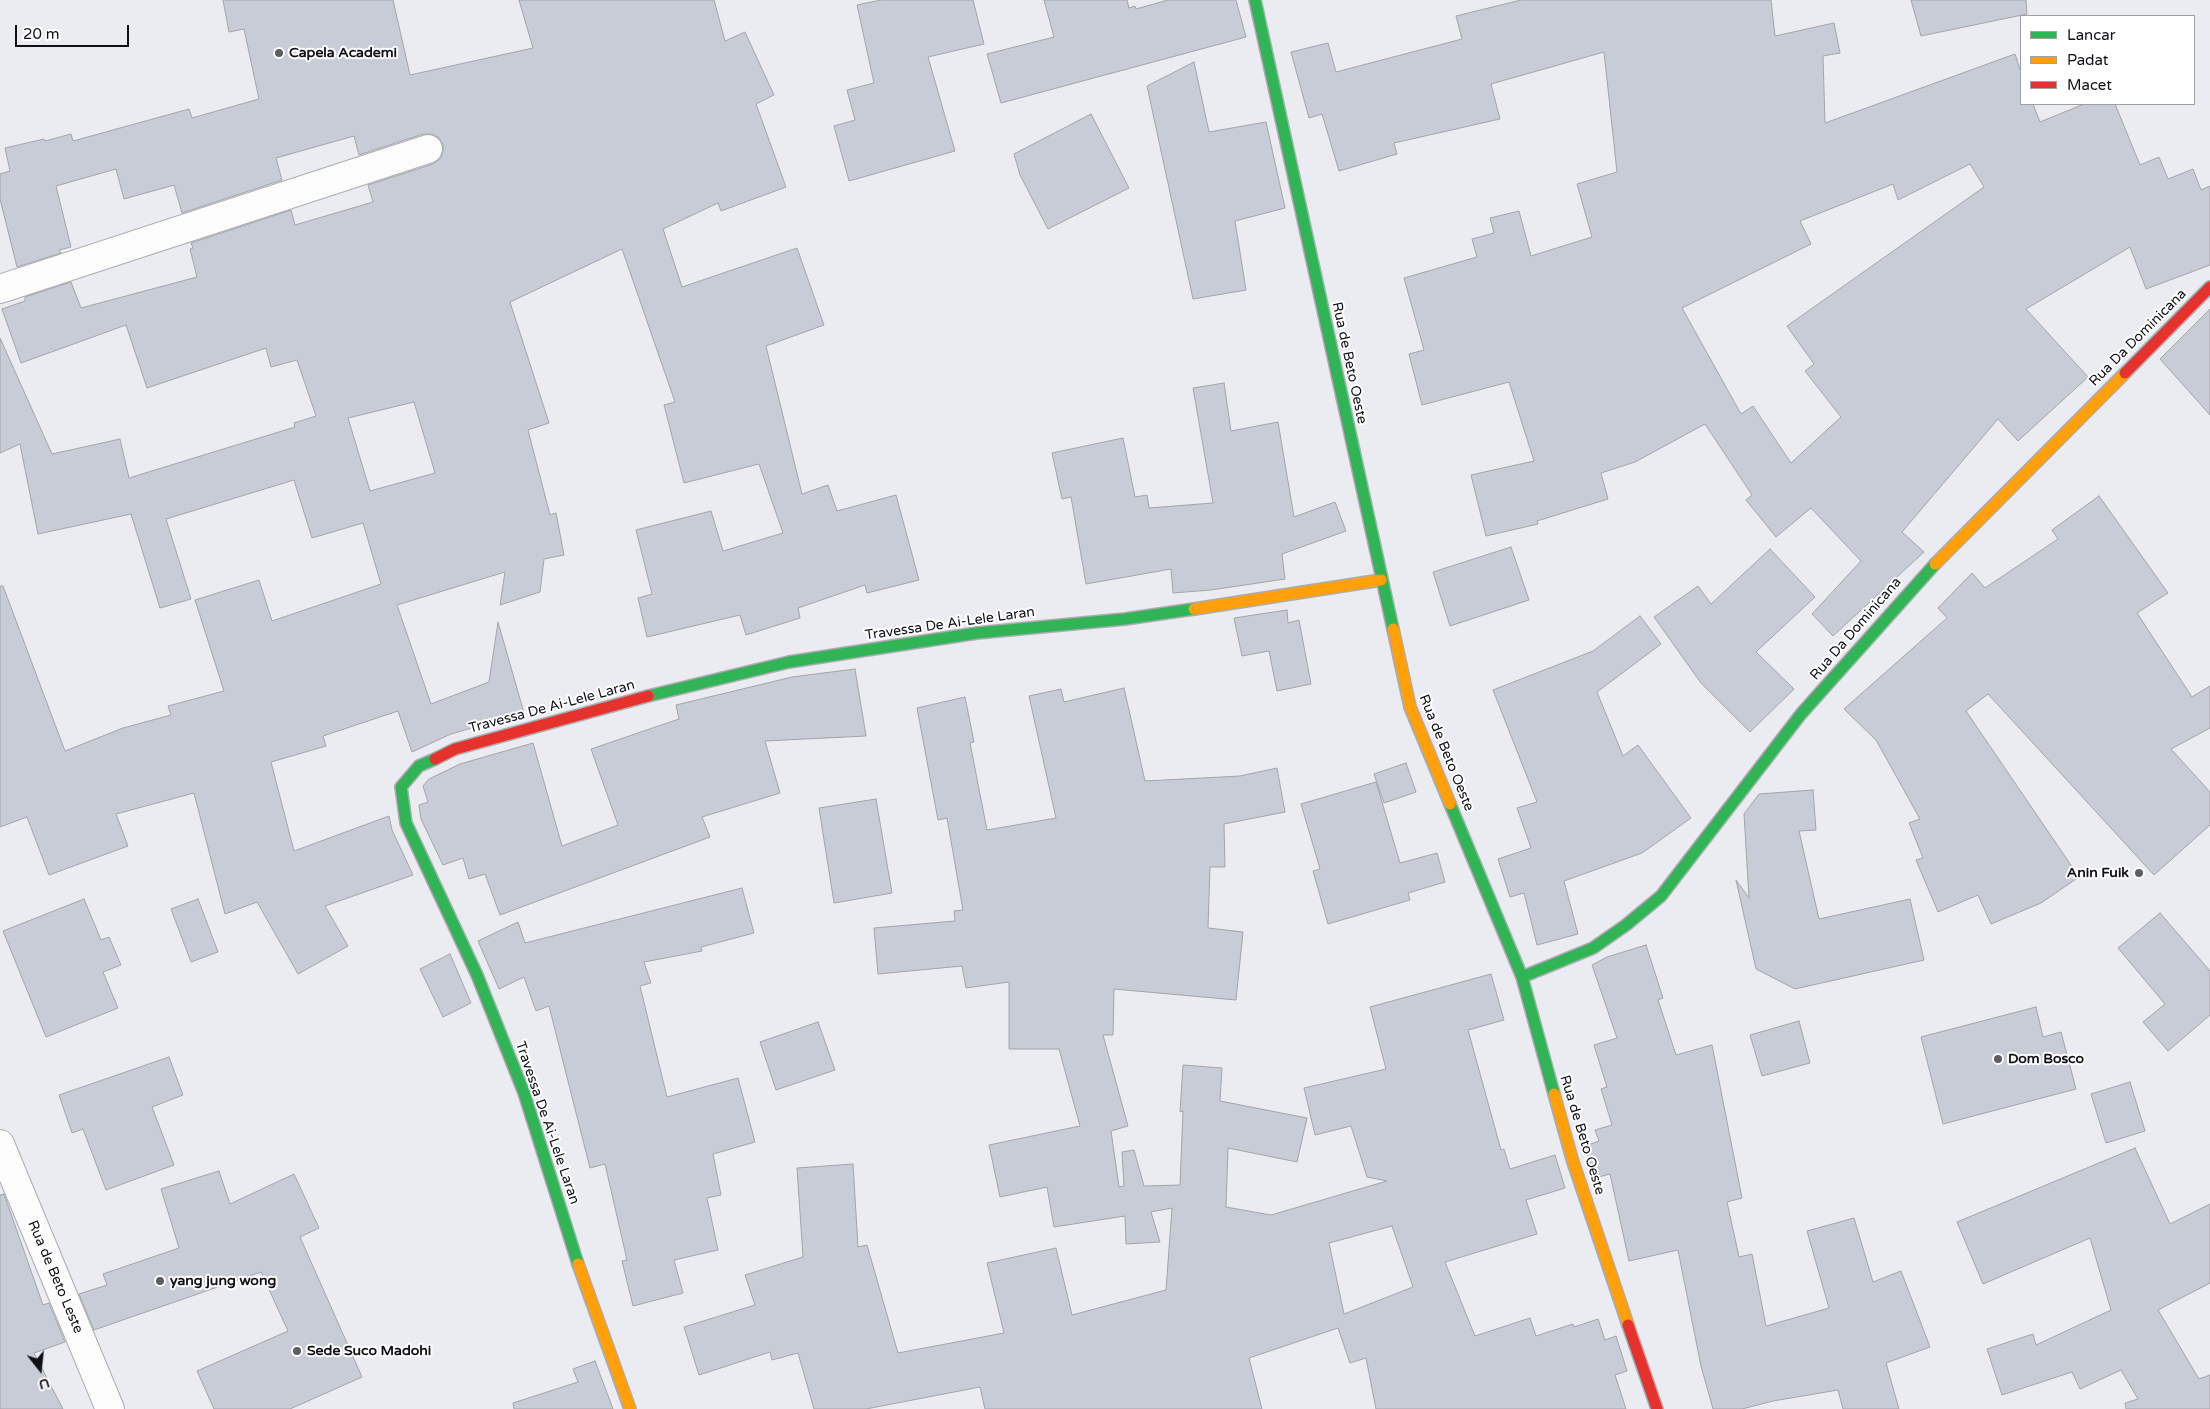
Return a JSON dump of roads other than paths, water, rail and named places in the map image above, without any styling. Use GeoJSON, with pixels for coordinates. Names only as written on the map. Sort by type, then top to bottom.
{"type":"FeatureCollection","features":[{"type":"Feature","properties":{"kind":"street","name":"Rua de Beto Oeste"},"geometry":{"type":"LineString","coordinates":[[1255,0],[1380,580],[1410,707],[1522,977],[1572,1159],[1657,1409]]}},
{"type":"Feature","properties":{"kind":"street"},"geometry":{"type":"LineString","coordinates":[[0,289],[428,149]]}},
{"type":"Feature","properties":{"kind":"street","name":"Rua Da Dominicana"},"geometry":{"type":"LineString","coordinates":[[1522,977],[1593,948],[1626,925],[1661,896],[1801,714],[1921,578],[2210,287]]}},
{"type":"Feature","properties":{"kind":"street","name":"Travessa De Ai-Lele Laran"},"geometry":{"type":"LineString","coordinates":[[630,1409],[592,1306],[524,1093],[477,976],[406,823],[400,787],[419,766],[455,749],[661,692],[789,662],[977,633],[1125,619],[1380,580]]}},
{"type":"Feature","properties":{"kind":"street","name":"Rua de Beto Leste"},"geometry":{"type":"LineString","coordinates":[[0,1144],[110,1409]]}},
{"type":"Feature","properties":{"kind":"place","name":"Capela Academi"},"geometry":{"type":"Point","coordinates":[279,53]}},
{"type":"Feature","properties":{"kind":"place","name":"Anin Fuik"},"geometry":{"type":"Point","coordinates":[2139,873]}},
{"type":"Feature","properties":{"kind":"place","name":"Dom Bosco"},"geometry":{"type":"Point","coordinates":[1998,1059]}},
{"type":"Feature","properties":{"kind":"place","name":"yang jung wong"},"geometry":{"type":"Point","coordinates":[160,1281]}},
{"type":"Feature","properties":{"kind":"place","name":"Sede Suco Madohi"},"geometry":{"type":"Point","coordinates":[297,1351]}}]}
